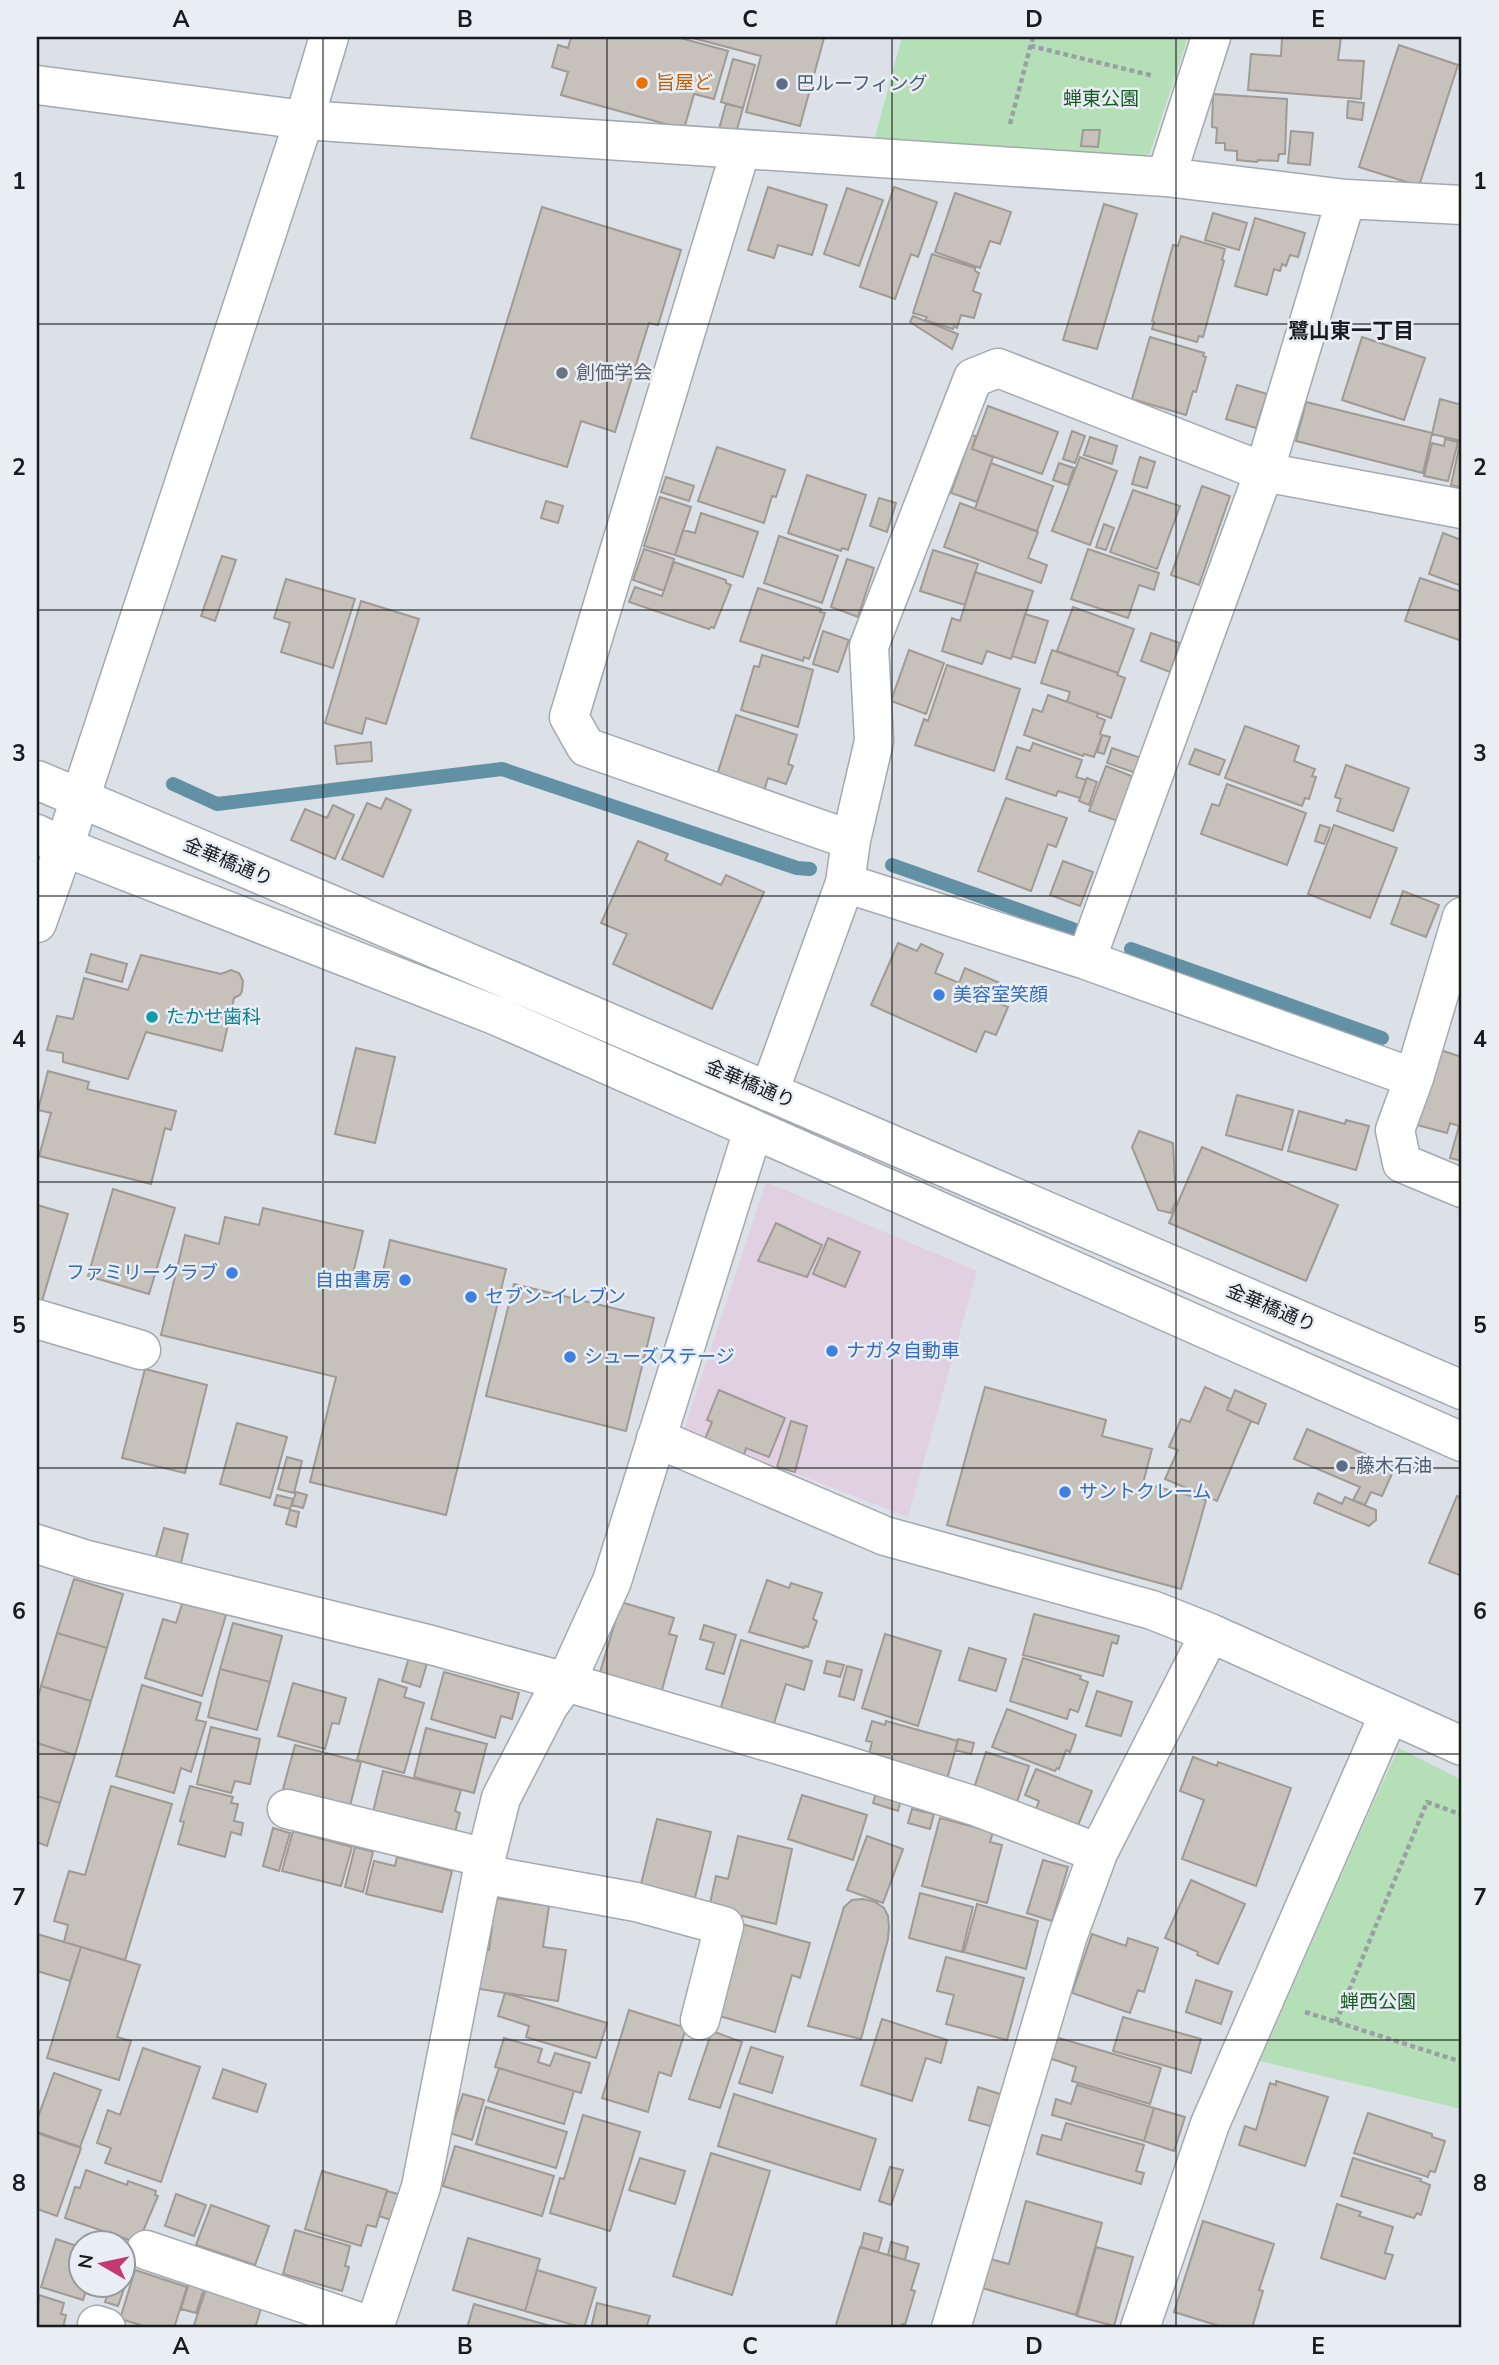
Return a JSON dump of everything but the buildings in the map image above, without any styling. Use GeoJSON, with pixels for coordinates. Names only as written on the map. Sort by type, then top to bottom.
{"type":"FeatureCollection","features":[{"type":"Feature","properties":{"kind":"street"},"geometry":{"type":"LineString","coordinates":[[37,923],[50,841],[80,799],[304,121],[329,37]]}},
{"type":"Feature","properties":{"kind":"street"},"geometry":{"type":"LineString","coordinates":[[1166,177],[1211,37]]}},
{"type":"Feature","properties":{"kind":"street"},"geometry":{"type":"LineString","coordinates":[[37,85],[304,121],[1166,177],[1346,199],[1462,205]]}},
{"type":"Feature","properties":{"kind":"street"},"geometry":{"type":"LineString","coordinates":[[741,149],[569,717],[586,747],[851,840]]}},
{"type":"Feature","properties":{"kind":"street"},"geometry":{"type":"LineString","coordinates":[[1086,961],[1264,472],[1346,199]]}},
{"type":"Feature","properties":{"kind":"street"},"geometry":{"type":"LineString","coordinates":[[769,1092],[845,883],[851,840],[874,741],[869,646],[973,379],[998,368],[1264,472],[1462,509]]}},
{"type":"Feature","properties":{"kind":"street","name":"金華橋通り"},"geometry":{"type":"LineString","coordinates":[[37,780],[512,981],[1462,1390]]}},
{"type":"Feature","properties":{"kind":"street","name":"金華橋通り"},"geometry":{"type":"LineString","coordinates":[[50,841],[497,1016],[1462,1442]]}},
{"type":"Feature","properties":{"kind":"street"},"geometry":{"type":"LineString","coordinates":[[845,883],[1086,961],[1414,1078]]}},
{"type":"Feature","properties":{"kind":"street"},"geometry":{"type":"LineString","coordinates":[[1462,917],[1414,1078],[1395,1130],[1402,1163],[1462,1188]]}},
{"type":"Feature","properties":{"kind":"street"},"geometry":{"type":"LineString","coordinates":[[146,2250],[374,2328],[421,2187],[484,1866],[501,1798],[550,1705],[566,1682],[612,1581],[753,1130]]}},
{"type":"Feature","properties":{"kind":"street"},"geometry":{"type":"LineString","coordinates":[[37,1319],[141,1350]]}},
{"type":"Feature","properties":{"kind":"street"},"geometry":{"type":"LineString","coordinates":[[656,1438],[885,1536],[1152,1610],[1462,1745]]}},
{"type":"Feature","properties":{"kind":"street"},"geometry":{"type":"LineString","coordinates":[[37,1544],[88,1560],[431,1645],[566,1682],[949,1798],[1098,1853]]}},
{"type":"Feature","properties":{"kind":"street"},"geometry":{"type":"LineString","coordinates":[[951,2328],[1067,1938],[1098,1853],[1210,1633]]}},
{"type":"Feature","properties":{"kind":"street"},"geometry":{"type":"LineString","coordinates":[[1140,2328],[1210,2124],[1389,1714]]}},
{"type":"Feature","properties":{"kind":"street"},"geometry":{"type":"LineString","coordinates":[[287,1809],[484,1866],[724,1926],[700,2020]]}},
{"type":"Feature","properties":{"kind":"path"},"geometry":{"type":"LineString","coordinates":[[999,166],[1033,37],[1031,46],[1195,86]]}},
{"type":"Feature","properties":{"kind":"path"},"geometry":{"type":"LineString","coordinates":[[1462,1815],[1427,1802],[1336,2022],[1462,2062]]}},
{"type":"Feature","properties":{"kind":"shaded area","name":"ナガタ自動車"},"geometry":{"type":"Polygon","coordinates":[[[766,1182],[977,1271],[908,1517],[684,1430],[766,1182]]]}},
{"type":"Feature","properties":{"kind":"green space","name":"蝉東公園"},"geometry":{"type":"Polygon","coordinates":[[[902,37],[1188,37],[1150,153],[1132,164],[874,141],[902,37]]]}},
{"type":"Feature","properties":{"kind":"green space","name":"蝉西公園"},"geometry":{"type":"Polygon","coordinates":[[[1399,1748],[1462,1780],[1462,2109],[1260,2061],[1399,1748]]]}},
{"type":"Feature","properties":{"kind":"waterway"},"geometry":{"type":"LineString","coordinates":[[173,784],[217,804],[502,769],[797,868],[810,869]]}},
{"type":"Feature","properties":{"kind":"waterway"},"geometry":{"type":"LineString","coordinates":[[892,865],[1073,929]]}},
{"type":"Feature","properties":{"kind":"waterway"},"geometry":{"type":"LineString","coordinates":[[1131,949],[1382,1038]]}},
{"type":"Feature","properties":{"kind":"place","name":"旨屋ど"},"geometry":{"type":"Point","coordinates":[642,83]}},
{"type":"Feature","properties":{"kind":"place","name":"巴ルーフィング"},"geometry":{"type":"Point","coordinates":[782,84]}},
{"type":"Feature","properties":{"kind":"place","name":"創価学会"},"geometry":{"type":"Point","coordinates":[562,373]}},
{"type":"Feature","properties":{"kind":"place","name":"美容室笑顔"},"geometry":{"type":"Point","coordinates":[939,995]}},
{"type":"Feature","properties":{"kind":"place","name":"たかせ歯科"},"geometry":{"type":"Point","coordinates":[152,1017]}},
{"type":"Feature","properties":{"kind":"place","name":"ファミリークラブ"},"geometry":{"type":"Point","coordinates":[232,1273]}},
{"type":"Feature","properties":{"kind":"place","name":"自由書房"},"geometry":{"type":"Point","coordinates":[405,1280]}},
{"type":"Feature","properties":{"kind":"place","name":"セブン-イレブン"},"geometry":{"type":"Point","coordinates":[471,1297]}},
{"type":"Feature","properties":{"kind":"place","name":"ナガタ自動車"},"geometry":{"type":"Point","coordinates":[832,1351]}},
{"type":"Feature","properties":{"kind":"place","name":"シューズステージ"},"geometry":{"type":"Point","coordinates":[570,1357]}},
{"type":"Feature","properties":{"kind":"place","name":"藤木石油"},"geometry":{"type":"Point","coordinates":[1342,1466]}},
{"type":"Feature","properties":{"kind":"place","name":"サントクレーム"},"geometry":{"type":"Point","coordinates":[1065,1492]}},
{"type":"Feature","properties":{"kind":"district","name":"鷺山東一丁目"},"geometry":{"type":"Point","coordinates":[1351,331]}}]}
